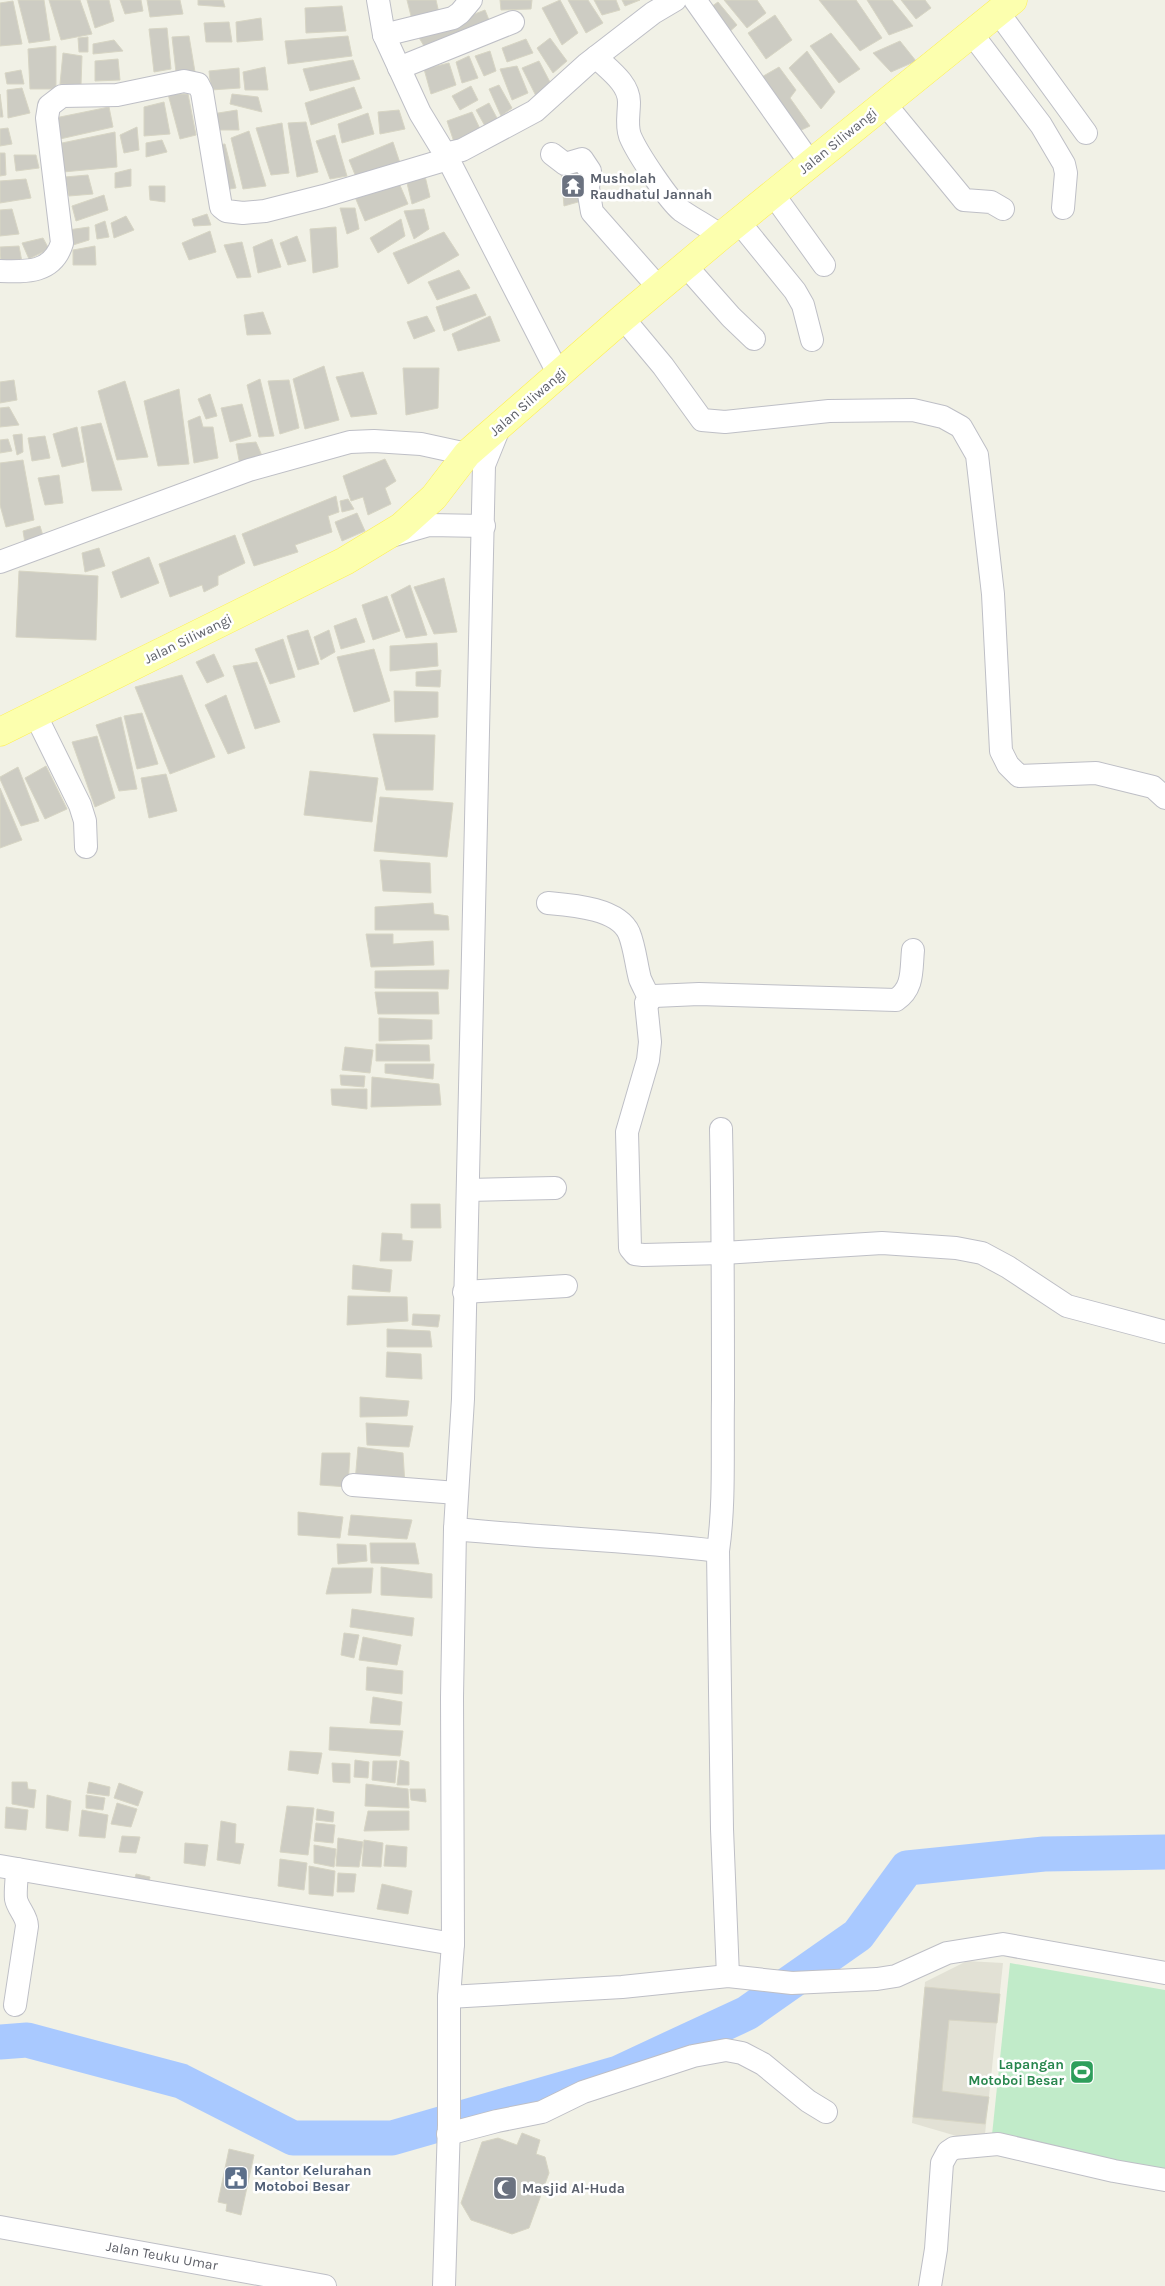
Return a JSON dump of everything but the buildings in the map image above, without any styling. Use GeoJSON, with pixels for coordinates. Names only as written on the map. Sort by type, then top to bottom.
{"type":"FeatureCollection","features":[{"type":"Feature","properties":{"kind":"main road","name":"Jalan Siliwangi"},"geometry":{"type":"LineString","coordinates":[[0,732],[345,561],[386,538],[413,518],[434,497],[467,454],[528,403],[623,318],[1006,6]]}},
{"type":"Feature","properties":{"kind":"street"},"geometry":{"type":"LineString","coordinates":[[378,0],[384,35],[399,68],[420,113],[446,157],[553,380]]}},
{"type":"Feature","properties":{"kind":"street"},"geometry":{"type":"LineString","coordinates":[[384,35],[453,18],[460,14],[470,0]]}},
{"type":"Feature","properties":{"kind":"street"},"geometry":{"type":"LineString","coordinates":[[0,271],[17,272],[37,269],[51,263],[59,253],[62,243],[47,118],[50,106],[62,96],[117,95],[184,81],[198,84],[202,92],[221,206],[230,212],[254,213],[446,157],[462,150],[535,111],[596,57],[652,13],[675,0]]}},
{"type":"Feature","properties":{"kind":"street"},"geometry":{"type":"LineString","coordinates":[[695,0],[811,164]]}},
{"type":"Feature","properties":{"kind":"street"},"geometry":{"type":"LineString","coordinates":[[1006,6],[1086,133]]}},
{"type":"Feature","properties":{"kind":"street"},"geometry":{"type":"LineString","coordinates":[[399,68],[513,22]]}},
{"type":"Feature","properties":{"kind":"street"},"geometry":{"type":"LineString","coordinates":[[972,34],[1041,125],[1064,164],[1066,173],[1063,208]]}},
{"type":"Feature","properties":{"kind":"street"},"geometry":{"type":"LineString","coordinates":[[596,57],[619,79],[626,90],[629,100],[627,119],[630,135],[644,163],[681,211],[730,229],[795,291],[803,305],[812,340]]}},
{"type":"Feature","properties":{"kind":"street"},"geometry":{"type":"LineString","coordinates":[[885,104],[964,200],[991,202],[1003,209]]}},
{"type":"Feature","properties":{"kind":"street"},"geometry":{"type":"LineString","coordinates":[[552,154],[565,164],[582,159],[590,171],[588,188],[592,212],[659,288]]}},
{"type":"Feature","properties":{"kind":"street"},"geometry":{"type":"LineString","coordinates":[[773,194],[824,265]]}},
{"type":"Feature","properties":{"kind":"street"},"geometry":{"type":"LineString","coordinates":[[686,266],[731,317],[754,339]]}},
{"type":"Feature","properties":{"kind":"street"},"geometry":{"type":"LineString","coordinates":[[623,318],[667,372],[702,420],[726,422],[829,411],[913,410],[943,417],[961,427],[976,455],[993,594],[1001,751],[1008,765],[1019,776],[1096,773],[1153,787],[1165,798]]}},
{"type":"Feature","properties":{"kind":"street"},"geometry":{"type":"LineString","coordinates":[[444,2286],[449,2125],[449,1997],[453,1944],[452,1697],[455,1529],[463,1399],[464,1292],[468,1190],[467,1147],[484,526],[484,465],[499,428]]}},
{"type":"Feature","properties":{"kind":"street"},"geometry":{"type":"LineString","coordinates":[[1,559],[250,470],[350,442],[374,440],[413,443],[467,454]]}},
{"type":"Feature","properties":{"kind":"street"},"geometry":{"type":"LineString","coordinates":[[386,538],[429,525],[484,526]]}},
{"type":"Feature","properties":{"kind":"street"},"geometry":{"type":"LineString","coordinates":[[35,714],[80,805],[85,821],[86,847]]}},
{"type":"Feature","properties":{"kind":"street"},"geometry":{"type":"LineString","coordinates":[[548,903],[577,905],[612,916],[622,923],[628,932],[640,980],[650,1000]]}},
{"type":"Feature","properties":{"kind":"street"},"geometry":{"type":"LineString","coordinates":[[913,950],[910,982],[905,993],[896,1000],[699,994],[654,996],[646,1003],[650,1042],[648,1060],[627,1132],[630,1248],[635,1254],[643,1255],[723,1253],[882,1243],[956,1248],[982,1253],[1008,1266],[1066,1306],[1165,1332]]}},
{"type":"Feature","properties":{"kind":"street"},"geometry":{"type":"LineString","coordinates":[[722,1129],[721,1527],[718,1551],[722,1829],[728,1976]]}},
{"type":"Feature","properties":{"kind":"street"},"geometry":{"type":"LineString","coordinates":[[468,1190],[556,1188]]}},
{"type":"Feature","properties":{"kind":"street"},"geometry":{"type":"LineString","coordinates":[[464,1292],[566,1286]]}},
{"type":"Feature","properties":{"kind":"street"},"geometry":{"type":"LineString","coordinates":[[353,1485],[457,1493]]}},
{"type":"Feature","properties":{"kind":"street"},"geometry":{"type":"LineString","coordinates":[[455,1529],[518,1536],[625,1541],[718,1551]]}},
{"type":"Feature","properties":{"kind":"street"},"geometry":{"type":"LineString","coordinates":[[14,2005],[27,1920],[19,1908],[8,1868],[453,1944]]}},
{"type":"Feature","properties":{"kind":"street"},"geometry":{"type":"LineString","coordinates":[[449,1997],[622,1986],[728,1976],[782,1981],[877,1979],[896,1976],[947,1953],[1002,1944],[1165,1973]]}},
{"type":"Feature","properties":{"kind":"street"},"geometry":{"type":"LineString","coordinates":[[449,2125],[497,2121],[542,2112],[583,2092],[693,2056],[726,2050],[742,2053],[763,2064],[808,2101],[826,2112]]}},
{"type":"Feature","properties":{"kind":"street"},"geometry":{"type":"LineString","coordinates":[[930,2286],[936,2249],[942,2163],[948,2152],[954,2148],[998,2144],[1114,2171],[1165,2180]]}},
{"type":"Feature","properties":{"kind":"street","name":"Jalan Teuku Umar"},"geometry":{"type":"LineString","coordinates":[[0,2227],[324,2286]]}},
{"type":"Feature","properties":{"kind":"shaded area"},"geometry":{"type":"Polygon","coordinates":[[[967,1961],[1003,1963],[984,2144],[912,2123],[925,1982],[967,1961]]]}},
{"type":"Feature","properties":{"kind":"green space","name":"Lapangan Motoboi Besar"},"geometry":{"type":"Polygon","coordinates":[[[1010,1963],[1165,1990],[1165,2190],[990,2154],[1010,1963]]]}},
{"type":"Feature","properties":{"kind":"waterway"},"geometry":{"type":"LineString","coordinates":[[0,2042],[27,2040],[181,2081],[293,2138],[392,2138],[618,2073],[747,2013],[858,1935],[907,1868],[1044,1854],[1165,1852]]}},
{"type":"Feature","properties":{"kind":"place","name":"Musholah Raudhatul Jannah"},"geometry":{"type":"Point","coordinates":[573,186]}},
{"type":"Feature","properties":{"kind":"place","name":"Lapangan Motoboi Besar"},"geometry":{"type":"Point","coordinates":[1082,2072]}},
{"type":"Feature","properties":{"kind":"place","name":"Kantor Kelurahan Motoboi Besar"},"geometry":{"type":"Point","coordinates":[236,2178]}},
{"type":"Feature","properties":{"kind":"place","name":"Masjid Al-Huda"},"geometry":{"type":"Point","coordinates":[505,2188]}}]}
